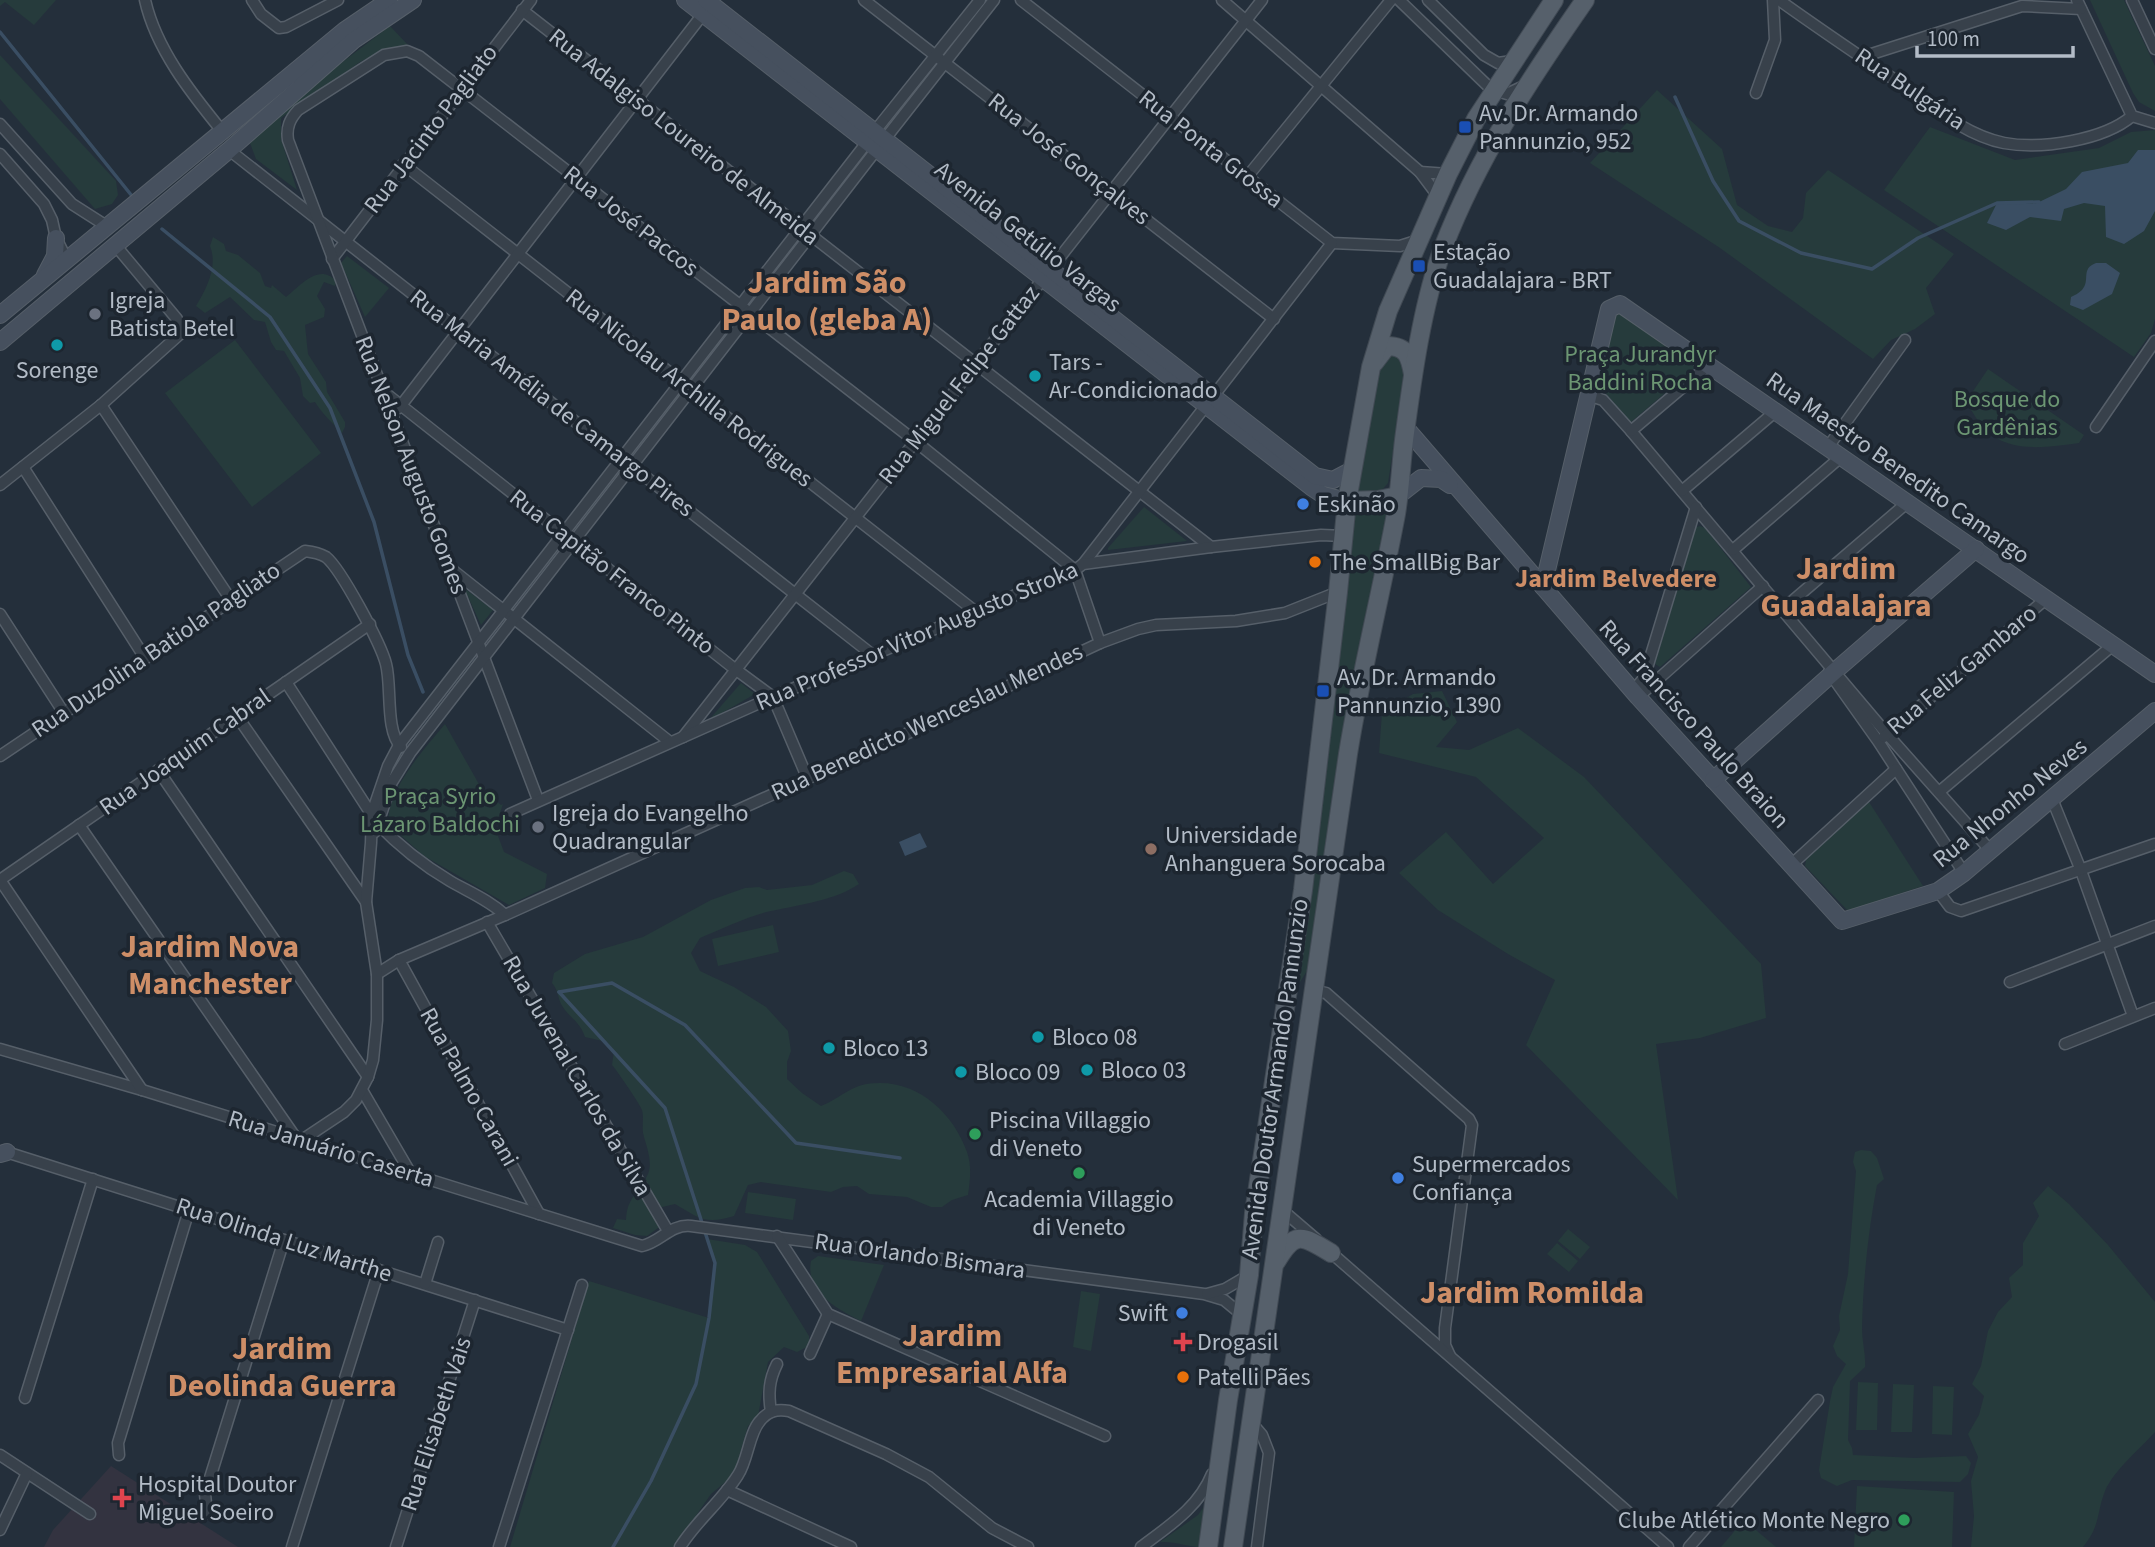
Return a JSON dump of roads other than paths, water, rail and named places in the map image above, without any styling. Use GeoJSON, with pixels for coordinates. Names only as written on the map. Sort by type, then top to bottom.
{"type":"FeatureCollection","features":[{"type":"Feature","properties":{"kind":"main road","name":"Avenida Doutor Armando Pannunzio"},"geometry":{"type":"LineString","coordinates":[[1208,1547],[1304,876],[1347,501],[1371,366],[1388,311],[1448,174],[1476,119],[1554,0]]}},
{"type":"Feature","properties":{"kind":"main road","name":"Avenida Doutor Armando Pannunzio"},"geometry":{"type":"LineString","coordinates":[[1233,1547],[1312,990],[1360,679],[1398,496],[1406,429],[1430,288],[1443,249],[1486,153],[1526,84],[1585,0]]}},
{"type":"Feature","properties":{"kind":"main road"},"geometry":{"type":"LineString","coordinates":[[1371,366],[1387,346],[1397,346],[1405,350],[1411,359],[1414,378]]}},
{"type":"Feature","properties":{"kind":"main road"},"geometry":{"type":"LineString","coordinates":[[1347,501],[1398,496]]}},
{"type":"Feature","properties":{"kind":"main road"},"geometry":{"type":"LineString","coordinates":[[1287,991],[1312,990]]}},
{"type":"Feature","properties":{"kind":"main road"},"geometry":{"type":"LineString","coordinates":[[1261,1172],[1281,1209]]}},
{"type":"Feature","properties":{"kind":"main road"},"geometry":{"type":"LineString","coordinates":[[1274,1265],[1286,1245],[1296,1240],[1307,1239],[1331,1253]]}},
{"type":"Feature","properties":{"kind":"main road"},"geometry":{"type":"LineString","coordinates":[[1237,1343],[1244,1353],[1251,1356],[1261,1352]]}},
{"type":"Feature","properties":{"kind":"main road"},"geometry":{"type":"LineString","coordinates":[[1232,1374],[1249,1371],[1258,1376]]}},
{"type":"Feature","properties":{"kind":"street"},"geometry":{"type":"LineString","coordinates":[[145,0],[177,70],[222,131]]}},
{"type":"Feature","properties":{"kind":"street"},"geometry":{"type":"LineString","coordinates":[[252,0],[261,14],[279,28],[338,0]]}},
{"type":"Feature","properties":{"kind":"street"},"geometry":{"type":"LineString","coordinates":[[0,315],[345,30],[388,0]]}},
{"type":"Feature","properties":{"kind":"street"},"geometry":{"type":"LineString","coordinates":[[0,342],[117,246],[354,40],[413,0]]}},
{"type":"Feature","properties":{"kind":"street","name":"Rua Jacinto Pagliato"},"geometry":{"type":"LineString","coordinates":[[332,258],[531,0]]}},
{"type":"Feature","properties":{"kind":"street","name":"Avenida Getúlio Vargas"},"geometry":{"type":"LineString","coordinates":[[685,0],[709,5],[876,140],[1211,401],[1319,478],[1333,480],[1352,470]]}},
{"type":"Feature","properties":{"kind":"street","name":"Rua José Gonçalves"},"geometry":{"type":"LineString","coordinates":[[864,0],[1274,318]]}},
{"type":"Feature","properties":{"kind":"street"},"geometry":{"type":"LineString","coordinates":[[940,59],[980,0]]}},
{"type":"Feature","properties":{"kind":"street"},"geometry":{"type":"LineString","coordinates":[[79,825],[299,1139],[344,1112],[362,1090],[373,1060],[377,1020],[377,974],[366,901],[375,818],[388,766],[399,745],[799,229],[876,140],[940,59],[994,0]]}},
{"type":"Feature","properties":{"kind":"street","name":"Rua Ponta Grossa"},"geometry":{"type":"LineString","coordinates":[[1021,0],[1332,243]]}},
{"type":"Feature","properties":{"kind":"street"},"geometry":{"type":"LineString","coordinates":[[1222,0],[1420,172],[1438,196]]}},
{"type":"Feature","properties":{"kind":"street","name":"Rua Miguel Felipe Gattaz"},"geometry":{"type":"LineString","coordinates":[[683,737],[1262,0]]}},
{"type":"Feature","properties":{"kind":"street"},"geometry":{"type":"LineString","coordinates":[[1247,177],[1391,0]]}},
{"type":"Feature","properties":{"kind":"street"},"geometry":{"type":"LineString","coordinates":[[1399,0],[1494,91],[1507,94],[1526,84]]}},
{"type":"Feature","properties":{"kind":"street"},"geometry":{"type":"LineString","coordinates":[[1428,0],[1484,55],[1498,63],[1512,61]]}},
{"type":"Feature","properties":{"kind":"street"},"geometry":{"type":"LineString","coordinates":[[1756,93],[1775,40],[1773,0]]}},
{"type":"Feature","properties":{"kind":"street","name":"Rua Bulgária"},"geometry":{"type":"LineString","coordinates":[[1779,0],[1964,128],[2004,143],[2038,145],[2084,139],[2124,123],[2132,116]]}},
{"type":"Feature","properties":{"kind":"street"},"geometry":{"type":"LineString","coordinates":[[2132,0],[2155,49]]}},
{"type":"Feature","properties":{"kind":"street"},"geometry":{"type":"LineString","coordinates":[[392,416],[709,5]]}},
{"type":"Feature","properties":{"kind":"street"},"geometry":{"type":"LineString","coordinates":[[1862,57],[2022,6],[2079,5],[2132,116],[2155,123]]}},
{"type":"Feature","properties":{"kind":"street","name":"Rua Adalgiso Loureiro de Almeida"},"geometry":{"type":"LineString","coordinates":[[523,10],[799,229],[1210,547]]}},
{"type":"Feature","properties":{"kind":"street","name":"Rua José Paccos"},"geometry":{"type":"LineString","coordinates":[[286,131],[298,110],[388,53],[407,51],[419,55],[1079,567]]}},
{"type":"Feature","properties":{"kind":"street"},"geometry":{"type":"LineString","coordinates":[[3,129],[72,204],[108,227],[111,239],[103,257]]}},
{"type":"Feature","properties":{"kind":"street","name":"Rua Nelson Augusto Gomes"},"geometry":{"type":"LineString","coordinates":[[286,131],[316,218],[538,800]]}},
{"type":"Feature","properties":{"kind":"street"},"geometry":{"type":"LineString","coordinates":[[375,818],[410,753],[809,236],[876,140]]}},
{"type":"Feature","properties":{"kind":"street","name":"Rua Maria Amélia de Camargo Pires"},"geometry":{"type":"LineString","coordinates":[[229,150],[874,656]]}},
{"type":"Feature","properties":{"kind":"street"},"geometry":{"type":"LineString","coordinates":[[0,154],[44,204],[67,260],[77,266],[90,268]]}},
{"type":"Feature","properties":{"kind":"street","name":"Rua Nicolau Archilla Rodrigues"},"geometry":{"type":"LineString","coordinates":[[403,164],[976,612]]}},
{"type":"Feature","properties":{"kind":"street"},"geometry":{"type":"LineString","coordinates":[[1420,172],[1448,174]]}},
{"type":"Feature","properties":{"kind":"street"},"geometry":{"type":"LineString","coordinates":[[37,285],[55,256],[56,238]]}},
{"type":"Feature","properties":{"kind":"street"},"geometry":{"type":"LineString","coordinates":[[1100,643],[1079,567],[1140,493],[1332,243],[1392,247],[1419,240]]}},
{"type":"Feature","properties":{"kind":"street"},"geometry":{"type":"LineString","coordinates":[[0,485],[100,405],[177,338],[180,327],[177,319],[117,246]]}},
{"type":"Feature","properties":{"kind":"street","name":"Rua Maestro Benedito Camargo"},"geometry":{"type":"LineString","coordinates":[[1587,401],[1609,309],[1614,304],[1620,304],[2155,674]]}},
{"type":"Feature","properties":{"kind":"street"},"geometry":{"type":"LineString","coordinates":[[1733,550],[1835,451],[1906,340]]}},
{"type":"Feature","properties":{"kind":"street"},"geometry":{"type":"LineString","coordinates":[[2096,427],[2155,341]]}},
{"type":"Feature","properties":{"kind":"street"},"geometry":{"type":"LineString","coordinates":[[1631,432],[1709,365]]}},
{"type":"Feature","properties":{"kind":"street","name":"Rua Capitão Franco Pinto"},"geometry":{"type":"LineString","coordinates":[[384,392],[736,670],[774,697]]}},
{"type":"Feature","properties":{"kind":"street"},"geometry":{"type":"LineString","coordinates":[[1543,587],[1587,401],[1594,397],[1603,400],[1631,432],[1783,609],[1830,668],[1990,850]]}},
{"type":"Feature","properties":{"kind":"street","name":"Avenida Getúlio Vargas"},"geometry":{"type":"LineString","coordinates":[[1211,401],[1311,488],[1323,495],[1347,501]]}},
{"type":"Feature","properties":{"kind":"street"},"geometry":{"type":"LineString","coordinates":[[100,405],[231,600]]}},
{"type":"Feature","properties":{"kind":"street"},"geometry":{"type":"LineString","coordinates":[[1682,491],[1776,411]]}},
{"type":"Feature","properties":{"kind":"street","name":"Rua Francisco Paulo Braion"},"geometry":{"type":"LineString","coordinates":[[1406,429],[1635,694],[1842,921]]}},
{"type":"Feature","properties":{"kind":"street"},"geometry":{"type":"LineString","coordinates":[[23,467],[145,658]]}},
{"type":"Feature","properties":{"kind":"street","name":"Rua Francisco Paulo Braion"},"geometry":{"type":"LineString","coordinates":[[1398,496],[1415,481],[1426,477],[1441,479],[1460,492]]}},
{"type":"Feature","properties":{"kind":"street"},"geometry":{"type":"LineString","coordinates":[[1783,609],[1908,502]]}},
{"type":"Feature","properties":{"kind":"street"},"geometry":{"type":"LineString","coordinates":[[1635,694],[1644,678],[1696,507]]}},
{"type":"Feature","properties":{"kind":"street","name":"Rua Professor Vitor Augusto Stroka"},"geometry":{"type":"LineString","coordinates":[[510,814],[670,742],[1079,567],[1210,547],[1344,536]]}},
{"type":"Feature","properties":{"kind":"street"},"geometry":{"type":"LineString","coordinates":[[1713,780],[1830,668],[1976,549]]}},
{"type":"Feature","properties":{"kind":"street"},"geometry":{"type":"LineString","coordinates":[[1514,555],[1528,562],[1541,558],[1551,550]]}},
{"type":"Feature","properties":{"kind":"street","name":"Rua Duzolina Batiola Pagliato"},"geometry":{"type":"LineString","coordinates":[[0,757],[300,553],[315,552],[328,559],[370,624]]}},
{"type":"Feature","properties":{"kind":"street"},"geometry":{"type":"LineString","coordinates":[[449,567],[670,742]]}},
{"type":"Feature","properties":{"kind":"street"},"geometry":{"type":"LineString","coordinates":[[1635,694],[1763,586]]}},
{"type":"Feature","properties":{"kind":"street","name":"Rua Benedicto Wenceslau Mendes"},"geometry":{"type":"LineString","coordinates":[[377,974],[399,960],[891,741],[1100,643],[1156,625],[1236,621],[1285,612],[1338,592]]}},
{"type":"Feature","properties":{"kind":"street","name":"Rua Feliz Gambaro"},"geometry":{"type":"LineString","coordinates":[[1878,741],[2047,598]]}},
{"type":"Feature","properties":{"kind":"street"},"geometry":{"type":"LineString","coordinates":[[0,614],[64,713]]}},
{"type":"Feature","properties":{"kind":"street"},"geometry":{"type":"LineString","coordinates":[[370,624],[386,664],[394,737],[399,745],[410,753]]}},
{"type":"Feature","properties":{"kind":"street","name":"Rua Joaquim Cabral"},"geometry":{"type":"LineString","coordinates":[[0,880],[370,624]]}},
{"type":"Feature","properties":{"kind":"street"},"geometry":{"type":"LineString","coordinates":[[1939,792],[2113,645]]}},
{"type":"Feature","properties":{"kind":"street"},"geometry":{"type":"LineString","coordinates":[[1830,668],[1964,873]]}},
{"type":"Feature","properties":{"kind":"street"},"geometry":{"type":"LineString","coordinates":[[286,682],[375,818],[392,839],[448,880],[498,908],[505,915]]}},
{"type":"Feature","properties":{"kind":"street"},"geometry":{"type":"LineString","coordinates":[[774,697],[807,777]]}},
{"type":"Feature","properties":{"kind":"street","name":"Rua Nhonho Neves"},"geometry":{"type":"LineString","coordinates":[[1842,921],[1938,891],[1964,873],[2155,711]]}},
{"type":"Feature","properties":{"kind":"street"},"geometry":{"type":"LineString","coordinates":[[237,716],[366,901]]}},
{"type":"Feature","properties":{"kind":"street"},"geometry":{"type":"LineString","coordinates":[[1790,866],[1896,769]]}},
{"type":"Feature","properties":{"kind":"street"},"geometry":{"type":"LineString","coordinates":[[158,770],[368,1077]]}},
{"type":"Feature","properties":{"kind":"street"},"geometry":{"type":"LineString","coordinates":[[2052,799],[2080,868],[2133,1016]]}},
{"type":"Feature","properties":{"kind":"street"},"geometry":{"type":"LineString","coordinates":[[1938,891],[1950,907],[1961,911],[2155,844]]}},
{"type":"Feature","properties":{"kind":"street"},"geometry":{"type":"LineString","coordinates":[[0,880],[142,1090]]}},
{"type":"Feature","properties":{"kind":"street","name":"Rua Juvenal Carlos da Silva"},"geometry":{"type":"LineString","coordinates":[[487,922],[668,1231]]}},
{"type":"Feature","properties":{"kind":"street"},"geometry":{"type":"LineString","coordinates":[[2010,982],[2155,926]]}},
{"type":"Feature","properties":{"kind":"street","name":"Rua Palmo Carani"},"geometry":{"type":"LineString","coordinates":[[399,960],[539,1214]]}},
{"type":"Feature","properties":{"kind":"street"},"geometry":{"type":"LineString","coordinates":[[1312,990],[1326,993],[1469,1119],[1472,1125],[1446,1318],[1445,1345],[1451,1358]]}},
{"type":"Feature","properties":{"kind":"street"},"geometry":{"type":"LineString","coordinates":[[2065,1044],[2155,1008]]}},
{"type":"Feature","properties":{"kind":"street"},"geometry":{"type":"LineString","coordinates":[[0,1042],[19,1054]]}},
{"type":"Feature","properties":{"kind":"street"},"geometry":{"type":"LineString","coordinates":[[0,1049],[19,1054]]}},
{"type":"Feature","properties":{"kind":"street","name":"Rua Januário Caserta"},"geometry":{"type":"LineString","coordinates":[[19,1054],[642,1246]]}},
{"type":"Feature","properties":{"kind":"street"},"geometry":{"type":"LineString","coordinates":[[362,1090],[411,1174]]}},
{"type":"Feature","properties":{"kind":"street","name":"Rua Olinda Luz Marthe"},"geometry":{"type":"LineString","coordinates":[[2,1152],[568,1330]]}},
{"type":"Feature","properties":{"kind":"street"},"geometry":{"type":"LineString","coordinates":[[25,1398],[93,1179]]}},
{"type":"Feature","properties":{"kind":"street"},"geometry":{"type":"LineString","coordinates":[[1281,1209],[1668,1547]]}},
{"type":"Feature","properties":{"kind":"street"},"geometry":{"type":"LineString","coordinates":[[119,1455],[118,1443],[188,1210]]}},
{"type":"Feature","properties":{"kind":"street","name":"Rua Orlando Bismara"},"geometry":{"type":"LineString","coordinates":[[642,1246],[683,1225],[719,1229],[1204,1294],[1224,1300],[1241,1314]]}},
{"type":"Feature","properties":{"kind":"street"},"geometry":{"type":"LineString","coordinates":[[777,1236],[828,1314],[1105,1436]]}},
{"type":"Feature","properties":{"kind":"street"},"geometry":{"type":"LineString","coordinates":[[207,1513],[205,1494],[284,1240]]}},
{"type":"Feature","properties":{"kind":"street"},"geometry":{"type":"LineString","coordinates":[[792,1261],[804,1240]]}},
{"type":"Feature","properties":{"kind":"street"},"geometry":{"type":"LineString","coordinates":[[425,1284],[438,1242]]}},
{"type":"Feature","properties":{"kind":"street"},"geometry":{"type":"LineString","coordinates":[[292,1547],[379,1270]]}},
{"type":"Feature","properties":{"kind":"street","name":"Rua Orlando Bismara"},"geometry":{"type":"LineString","coordinates":[[1204,1294],[1225,1289],[1249,1275]]}},
{"type":"Feature","properties":{"kind":"street"},"geometry":{"type":"LineString","coordinates":[[499,1547],[582,1286]]}},
{"type":"Feature","properties":{"kind":"street","name":"Rua Elisabeth Vais"},"geometry":{"type":"LineString","coordinates":[[396,1547],[475,1300]]}},
{"type":"Feature","properties":{"kind":"street"},"geometry":{"type":"LineString","coordinates":[[810,1354],[828,1314]]}},
{"type":"Feature","properties":{"kind":"street"},"geometry":{"type":"LineString","coordinates":[[1415,1326],[1433,1331],[1446,1318]]}},
{"type":"Feature","properties":{"kind":"street"},"geometry":{"type":"LineString","coordinates":[[771,1412],[768,1397],[770,1380],[777,1364]]}},
{"type":"Feature","properties":{"kind":"street"},"geometry":{"type":"LineString","coordinates":[[1689,1547],[1818,1400]]}},
{"type":"Feature","properties":{"kind":"street"},"geometry":{"type":"LineString","coordinates":[[680,1547],[693,1526],[727,1490],[744,1464],[757,1424],[779,1409],[886,1454],[929,1477],[992,1528],[1028,1547]]}},
{"type":"Feature","properties":{"kind":"street"},"geometry":{"type":"LineString","coordinates":[[1250,1421],[1262,1435],[1269,1454],[1257,1547]]}},
{"type":"Feature","properties":{"kind":"street"},"geometry":{"type":"LineString","coordinates":[[1141,1547],[1176,1520],[1199,1497],[1221,1452]]}},
{"type":"Feature","properties":{"kind":"street"},"geometry":{"type":"LineString","coordinates":[[0,1455],[90,1514]]}},
{"type":"Feature","properties":{"kind":"street"},"geometry":{"type":"LineString","coordinates":[[0,1530],[27,1473]]}},
{"type":"Feature","properties":{"kind":"street"},"geometry":{"type":"LineString","coordinates":[[727,1490],[851,1547]]}},
{"type":"Feature","properties":{"kind":"water"},"geometry":{"type":"Polygon","coordinates":[[[2138,150],[2155,150],[2155,211],[2144,231],[2124,244],[2106,237],[2105,206],[2084,203],[2064,209],[2061,221],[2030,217],[2006,230],[1987,223],[1997,203],[2035,204],[2066,189],[2082,172],[2128,163],[2138,150]]]}},
{"type":"Feature","properties":{"kind":"water"},"geometry":{"type":"Polygon","coordinates":[[[2096,263],[2106,263],[2120,273],[2112,294],[2083,310],[2070,305],[2071,297],[2085,286],[2088,268],[2096,263]]]}},
{"type":"Feature","properties":{"kind":"water"},"geometry":{"type":"Polygon","coordinates":[[[920,833],[927,847],[905,856],[899,842],[920,833]]]}},
{"type":"Feature","properties":{"kind":"waterway"},"geometry":{"type":"LineString","coordinates":[[0,32],[132,196]]}},
{"type":"Feature","properties":{"kind":"waterway"},"geometry":{"type":"LineString","coordinates":[[1675,97],[1713,181],[1739,221],[1801,253],[1872,269],[1918,238],[1997,203],[2039,202]]}},
{"type":"Feature","properties":{"kind":"waterway"},"geometry":{"type":"LineString","coordinates":[[162,229],[270,317],[330,408],[374,522],[408,655],[423,692]]}},
{"type":"Feature","properties":{"kind":"waterway"},"geometry":{"type":"LineString","coordinates":[[559,992],[612,983],[685,1025],[796,1143],[900,1158]]}},
{"type":"Feature","properties":{"kind":"waterway"},"geometry":{"type":"LineString","coordinates":[[559,992],[665,1108],[715,1263],[709,1318],[696,1384],[651,1481],[613,1547]]}},
{"type":"Feature","properties":{"kind":"place","name":"Av. Dr. Armando Pannunzio, 952"},"geometry":{"type":"Point","coordinates":[1465,127]}},
{"type":"Feature","properties":{"kind":"place","name":"Estação Guadalajara - BRT"},"geometry":{"type":"Point","coordinates":[1419,266]}},
{"type":"Feature","properties":{"kind":"place","name":"Igreja Batista Betel"},"geometry":{"type":"Point","coordinates":[95,314]}},
{"type":"Feature","properties":{"kind":"place","name":"Sorenge"},"geometry":{"type":"Point","coordinates":[57,345]}},
{"type":"Feature","properties":{"kind":"place","name":"Tars - Ar-Condicionado"},"geometry":{"type":"Point","coordinates":[1035,376]}},
{"type":"Feature","properties":{"kind":"place","name":"Eskinão"},"geometry":{"type":"Point","coordinates":[1303,504]}},
{"type":"Feature","properties":{"kind":"place","name":"The SmallBig Bar"},"geometry":{"type":"Point","coordinates":[1315,562]}},
{"type":"Feature","properties":{"kind":"place","name":"Av. Dr. Armando Pannunzio, 1390"},"geometry":{"type":"Point","coordinates":[1323,691]}},
{"type":"Feature","properties":{"kind":"place","name":"Igreja do Evangelho Quadrangular"},"geometry":{"type":"Point","coordinates":[538,827]}},
{"type":"Feature","properties":{"kind":"place","name":"Universidade Anhanguera Sorocaba"},"geometry":{"type":"Point","coordinates":[1151,849]}},
{"type":"Feature","properties":{"kind":"place","name":"Bloco 08"},"geometry":{"type":"Point","coordinates":[1038,1037]}},
{"type":"Feature","properties":{"kind":"place","name":"Bloco 13"},"geometry":{"type":"Point","coordinates":[829,1048]}},
{"type":"Feature","properties":{"kind":"place","name":"Bloco 03"},"geometry":{"type":"Point","coordinates":[1087,1070]}},
{"type":"Feature","properties":{"kind":"place","name":"Bloco 09"},"geometry":{"type":"Point","coordinates":[961,1072]}},
{"type":"Feature","properties":{"kind":"place","name":"Piscina Villaggio di Veneto"},"geometry":{"type":"Point","coordinates":[975,1134]}},
{"type":"Feature","properties":{"kind":"place","name":"Academia Villaggio di Veneto"},"geometry":{"type":"Point","coordinates":[1079,1173]}},
{"type":"Feature","properties":{"kind":"place","name":"Supermercados Confiança"},"geometry":{"type":"Point","coordinates":[1398,1178]}},
{"type":"Feature","properties":{"kind":"place","name":"Swift"},"geometry":{"type":"Point","coordinates":[1182,1313]}},
{"type":"Feature","properties":{"kind":"place","name":"Drogasil"},"geometry":{"type":"Point","coordinates":[1183,1342]}},
{"type":"Feature","properties":{"kind":"place","name":"Patelli Pães"},"geometry":{"type":"Point","coordinates":[1183,1377]}},
{"type":"Feature","properties":{"kind":"place","name":"Hospital Doutor Miguel Soeiro"},"geometry":{"type":"Point","coordinates":[122,1498]}},
{"type":"Feature","properties":{"kind":"place","name":"Clube Atlético Monte Negro"},"geometry":{"type":"Point","coordinates":[1904,1520]}},
{"type":"Feature","properties":{"kind":"district","name":"Jardim São Paulo (gleba A)"},"geometry":{"type":"Point","coordinates":[827,302]}},
{"type":"Feature","properties":{"kind":"district","name":"Jardim Belvedere"},"geometry":{"type":"Point","coordinates":[1616,578]}},
{"type":"Feature","properties":{"kind":"district","name":"Jardim Guadalajara"},"geometry":{"type":"Point","coordinates":[1846,588]}},
{"type":"Feature","properties":{"kind":"district","name":"Jardim Nova Manchester"},"geometry":{"type":"Point","coordinates":[210,966]}},
{"type":"Feature","properties":{"kind":"district","name":"Jardim Romilda"},"geometry":{"type":"Point","coordinates":[1532,1293]}},
{"type":"Feature","properties":{"kind":"district","name":"Jardim Empresarial Alfa"},"geometry":{"type":"Point","coordinates":[952,1354]}},
{"type":"Feature","properties":{"kind":"district","name":"Jardim Deolinda Guerra"},"geometry":{"type":"Point","coordinates":[282,1368]}},
{"type":"Feature","properties":{"kind":"park label","name":"Praça Jurandyr Baddini Rocha"},"geometry":{"type":"Point","coordinates":[1640,368]}},
{"type":"Feature","properties":{"kind":"park label","name":"Bosque do Gardênias"},"geometry":{"type":"Point","coordinates":[2007,413]}},
{"type":"Feature","properties":{"kind":"park label","name":"Praça Syrio Lázaro Baldochi"},"geometry":{"type":"Point","coordinates":[440,810]}}]}
